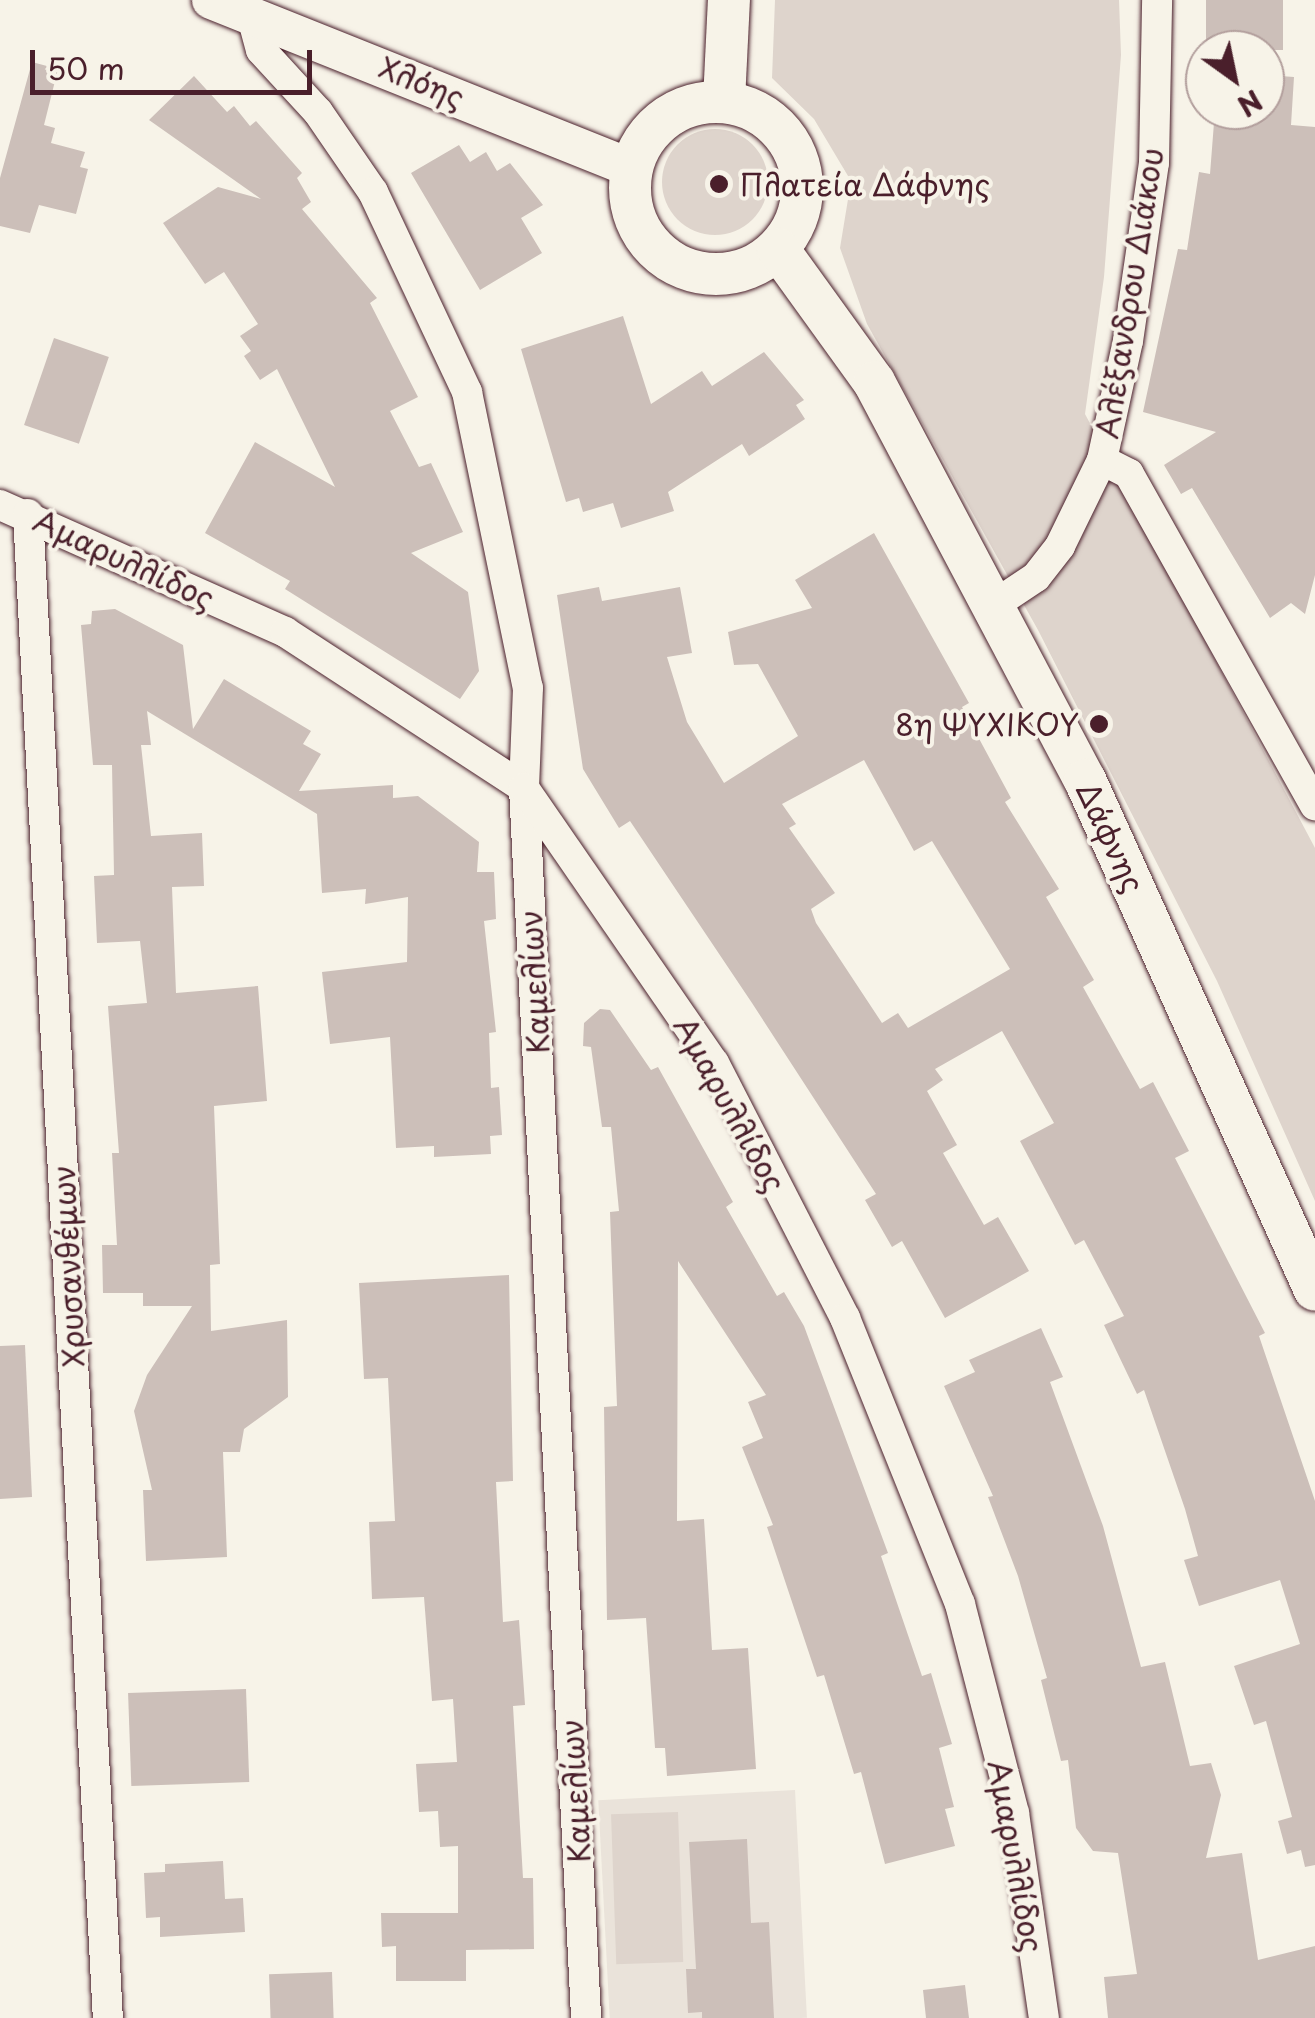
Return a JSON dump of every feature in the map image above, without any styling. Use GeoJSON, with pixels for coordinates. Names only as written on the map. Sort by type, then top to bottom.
{"type":"FeatureCollection","features":[{"type":"Feature","properties":{"kind":"main road"},"geometry":{"type":"LineString","coordinates":[[724,101],[729,0]]}},
{"type":"Feature","properties":{"kind":"main road"},"geometry":{"type":"LineString","coordinates":[[724,101],[774,123],[802,171],[798,212],[778,248],[728,274],[674,264],[636,223],[631,168],[644,139],[665,117],[694,104],[724,101]]}},
{"type":"Feature","properties":{"kind":"main road","name":"Δάφνης"},"geometry":{"type":"LineString","coordinates":[[778,248],[874,382],[994,605],[1101,816],[1315,1290]]}},
{"type":"Feature","properties":{"kind":"street","name":"Χλόης"},"geometry":{"type":"LineString","coordinates":[[211,0],[251,12],[631,168]]}},
{"type":"Feature","properties":{"kind":"street","name":"Αλέξανδρου Διάκου"},"geometry":{"type":"LineString","coordinates":[[994,605],[1036,577],[1060,546],[1102,460],[1154,163],[1157,0]]}},
{"type":"Feature","properties":{"kind":"street","name":"Καμελίων"},"geometry":{"type":"LineString","coordinates":[[251,12],[261,50],[318,112],[372,192],[468,392],[528,688],[524,788],[586,2018]]}},
{"type":"Feature","properties":{"kind":"street"},"geometry":{"type":"LineString","coordinates":[[1102,460],[1128,474],[1312,785]]}},
{"type":"Feature","properties":{"kind":"street","name":"Αμαρυλλίδος"},"geometry":{"type":"LineString","coordinates":[[14,510],[285,632],[524,788],[714,1063],[845,1318],[960,1604],[1014,1813],[1044,2018]]}},
{"type":"Feature","properties":{"kind":"street","name":"Χρυσανθέμων"},"geometry":{"type":"LineString","coordinates":[[14,510],[108,2018]]}},
{"type":"Feature","properties":{"kind":"shaded area"},"geometry":{"type":"Polygon","coordinates":[[[775,0],[1119,0],[1121,55],[1104,277],[1085,414],[1315,848],[1315,1201],[1217,981],[1038,630],[867,324],[840,248],[851,181],[814,119],[772,78],[775,0]]]}},
{"type":"Feature","properties":{"kind":"shaded area"},"geometry":{"type":"Polygon","coordinates":[[[715,129],[735,133],[752,145],[764,162],[768,182],[764,202],[752,219],[735,231],[715,235],[695,231],[678,219],[666,202],[662,182],[666,162],[678,145],[695,133],[715,129]]]}},
{"type":"Feature","properties":{"kind":"shaded area"},"geometry":{"type":"Polygon","coordinates":[[[795,1790],[807,2018],[610,2018],[598,1800],[795,1790]]]}},
{"type":"Feature","properties":{"kind":"shaded area"},"geometry":{"type":"Polygon","coordinates":[[[678,1812],[683,1962],[616,1964],[611,1814],[678,1812]]]}},
{"type":"Feature","properties":{"kind":"building"},"geometry":{"type":"Polygon","coordinates":[[[1206,0],[1283,0],[1283,30],[1206,30],[1206,0]]]}},
{"type":"Feature","properties":{"kind":"building"},"geometry":{"type":"Polygon","coordinates":[[[32,62],[58,69],[44,125],[55,128],[51,143],[85,152],[80,167],[88,169],[76,214],[39,205],[30,233],[0,226],[0,178],[32,62]]]}},
{"type":"Feature","properties":{"kind":"building"},"geometry":{"type":"Polygon","coordinates":[[[194,76],[227,112],[234,106],[250,126],[256,121],[302,173],[297,178],[311,202],[302,209],[377,298],[370,303],[418,397],[390,411],[419,467],[431,463],[463,532],[411,553],[468,592],[479,671],[460,699],[285,589],[290,581],[205,533],[255,442],[335,487],[277,369],[260,380],[244,356],[251,351],[240,336],[258,324],[224,272],[205,284],[163,223],[218,187],[261,199],[149,120],[194,76]]]}},
{"type":"Feature","properties":{"kind":"building"},"geometry":{"type":"Polygon","coordinates":[[[1285,76],[1294,77],[1291,125],[1315,127],[1315,575],[1305,614],[1291,603],[1270,618],[1192,488],[1181,494],[1164,465],[1216,432],[1143,412],[1178,249],[1187,250],[1199,172],[1210,174],[1213,130],[1285,130],[1285,76]]]}},
{"type":"Feature","properties":{"kind":"building"},"geometry":{"type":"Polygon","coordinates":[[[459,145],[470,162],[486,152],[497,171],[510,163],[543,205],[521,218],[542,253],[480,290],[411,173],[459,145]]]}},
{"type":"Feature","properties":{"kind":"building"},"geometry":{"type":"Polygon","coordinates":[[[623,316],[651,404],[702,371],[712,386],[764,352],[804,400],[796,405],[805,419],[749,456],[742,444],[668,492],[674,511],[621,528],[613,503],[583,512],[579,498],[566,502],[521,349],[623,316]]]}},
{"type":"Feature","properties":{"kind":"building"},"geometry":{"type":"Polygon","coordinates":[[[54,338],[109,357],[79,444],[24,425],[54,338]]]}},
{"type":"Feature","properties":{"kind":"building"},"geometry":{"type":"Polygon","coordinates":[[[874,533],[969,703],[962,707],[1011,798],[1005,802],[1059,889],[1046,897],[1094,980],[1083,987],[1140,1089],[1153,1082],[1189,1151],[1175,1158],[1265,1333],[1259,1336],[1315,1501],[1315,1865],[1305,1867],[1301,1850],[1287,1854],[1278,1821],[1292,1817],[1266,1721],[1254,1725],[1234,1666],[1300,1644],[1280,1580],[1199,1606],[1184,1560],[1198,1556],[1185,1509],[1144,1390],[1137,1394],[1104,1325],[1124,1316],[1084,1240],[1075,1245],[1020,1141],[1054,1123],[1002,1031],[935,1069],[943,1080],[927,1091],[957,1145],[943,1153],[984,1225],[998,1217],[1029,1271],[945,1318],[902,1241],[892,1247],[865,1200],[876,1194],[752,1003],[630,821],[619,828],[583,769],[557,595],[599,587],[602,601],[680,587],[692,653],[667,657],[687,722],[724,783],[798,736],[758,664],[734,665],[728,632],[812,608],[795,580],[874,533]],[[864,760],[782,804],[796,824],[789,828],[835,893],[811,909],[816,923],[882,1023],[898,1013],[908,1028],[1010,969],[932,841],[914,851],[864,760]]]}},
{"type":"Feature","properties":{"kind":"building"},"geometry":{"type":"Polygon","coordinates":[[[115,609],[183,645],[193,729],[224,679],[311,731],[303,744],[321,754],[299,791],[393,785],[393,798],[418,796],[479,842],[477,872],[494,872],[496,919],[484,921],[496,1032],[489,1033],[491,1088],[499,1087],[502,1135],[490,1136],[491,1154],[434,1157],[434,1146],[396,1148],[390,1037],[330,1044],[322,972],[407,962],[408,897],[365,904],[366,889],[322,893],[317,814],[147,711],[151,745],[141,745],[151,836],[202,833],[204,886],[172,887],[176,993],[258,986],[267,1101],[214,1106],[220,1264],[210,1265],[211,1331],[287,1320],[288,1397],[244,1429],[240,1452],[223,1452],[227,1557],[146,1561],[143,1490],[152,1490],[134,1411],[147,1375],[192,1306],[143,1306],[143,1293],[103,1293],[102,1245],[117,1245],[112,1153],[119,1153],[108,1006],[147,1003],[140,941],[97,943],[94,876],[114,875],[112,765],[93,765],[81,625],[91,624],[92,611],[115,609]]]}},
{"type":"Feature","properties":{"kind":"building"},"geometry":{"type":"Polygon","coordinates":[[[600,1009],[610,1010],[651,1070],[658,1067],[733,1202],[726,1207],[777,1296],[784,1292],[804,1326],[888,1553],[881,1556],[922,1676],[931,1673],[952,1744],[939,1748],[954,1807],[945,1809],[955,1846],[885,1864],[861,1772],[854,1774],[824,1675],[817,1677],[767,1527],[773,1525],[742,1447],[763,1438],[748,1402],[766,1395],[678,1261],[677,1521],[704,1519],[712,1650],[748,1648],[756,1769],[667,1776],[665,1748],[655,1748],[646,1618],[607,1620],[604,1407],[617,1406],[610,1212],[619,1211],[611,1127],[602,1127],[591,1047],[583,1046],[584,1023],[600,1009]]]}},
{"type":"Feature","properties":{"kind":"building"},"geometry":{"type":"Polygon","coordinates":[[[509,1275],[513,1481],[496,1482],[503,1622],[519,1620],[525,1705],[513,1706],[523,1878],[533,1878],[534,1949],[466,1950],[466,1981],[396,1981],[396,1946],[382,1947],[381,1913],[458,1913],[458,1846],[440,1847],[438,1811],[419,1812],[416,1764],[457,1762],[453,1699],[432,1701],[424,1597],[372,1599],[369,1522],[395,1521],[388,1378],[364,1379],[359,1283],[509,1275]]]}},
{"type":"Feature","properties":{"kind":"building"},"geometry":{"type":"Polygon","coordinates":[[[1041,1328],[1063,1377],[1050,1382],[1103,1526],[1141,1667],[1165,1662],[1190,1766],[1211,1763],[1221,1795],[1206,1858],[1242,1853],[1258,1960],[1315,1946],[1315,2018],[1108,2018],[1104,1977],[1137,1974],[1118,1853],[1093,1851],[1076,1828],[1068,1760],[1061,1761],[1041,1680],[1047,1678],[1018,1576],[988,1497],[993,1496],[944,1386],[975,1372],[969,1360],[1041,1328]]]}},
{"type":"Feature","properties":{"kind":"building"},"geometry":{"type":"Polygon","coordinates":[[[25,1345],[32,1497],[0,1499],[0,1346],[25,1345]]]}},
{"type":"Feature","properties":{"kind":"building"},"geometry":{"type":"Polygon","coordinates":[[[246,1689],[249,1782],[131,1786],[128,1693],[246,1689]]]}},
{"type":"Feature","properties":{"kind":"building"},"geometry":{"type":"Polygon","coordinates":[[[747,1839],[751,1923],[769,1922],[774,2018],[702,2018],[702,2012],[688,2013],[686,1969],[696,1969],[689,1842],[747,1839]]]}},
{"type":"Feature","properties":{"kind":"building"},"geometry":{"type":"Polygon","coordinates":[[[223,1861],[225,1899],[243,1898],[245,1932],[160,1937],[160,1917],[146,1918],[144,1873],[165,1872],[165,1864],[223,1861]]]}},
{"type":"Feature","properties":{"kind":"building"},"geometry":{"type":"Polygon","coordinates":[[[332,1972],[334,2018],[271,2018],[269,1974],[332,1972]]]}},
{"type":"Feature","properties":{"kind":"building"},"geometry":{"type":"Polygon","coordinates":[[[965,1985],[969,2018],[926,2018],[923,1990],[965,1985]]]}},
{"type":"Feature","properties":{"kind":"place","name":"Πλατεία Δάφνης"},"geometry":{"type":"Point","coordinates":[719,184]}},
{"type":"Feature","properties":{"kind":"place","name":"8η ΨΥΧΙΚΟΥ"},"geometry":{"type":"Point","coordinates":[1099,724]}}]}
